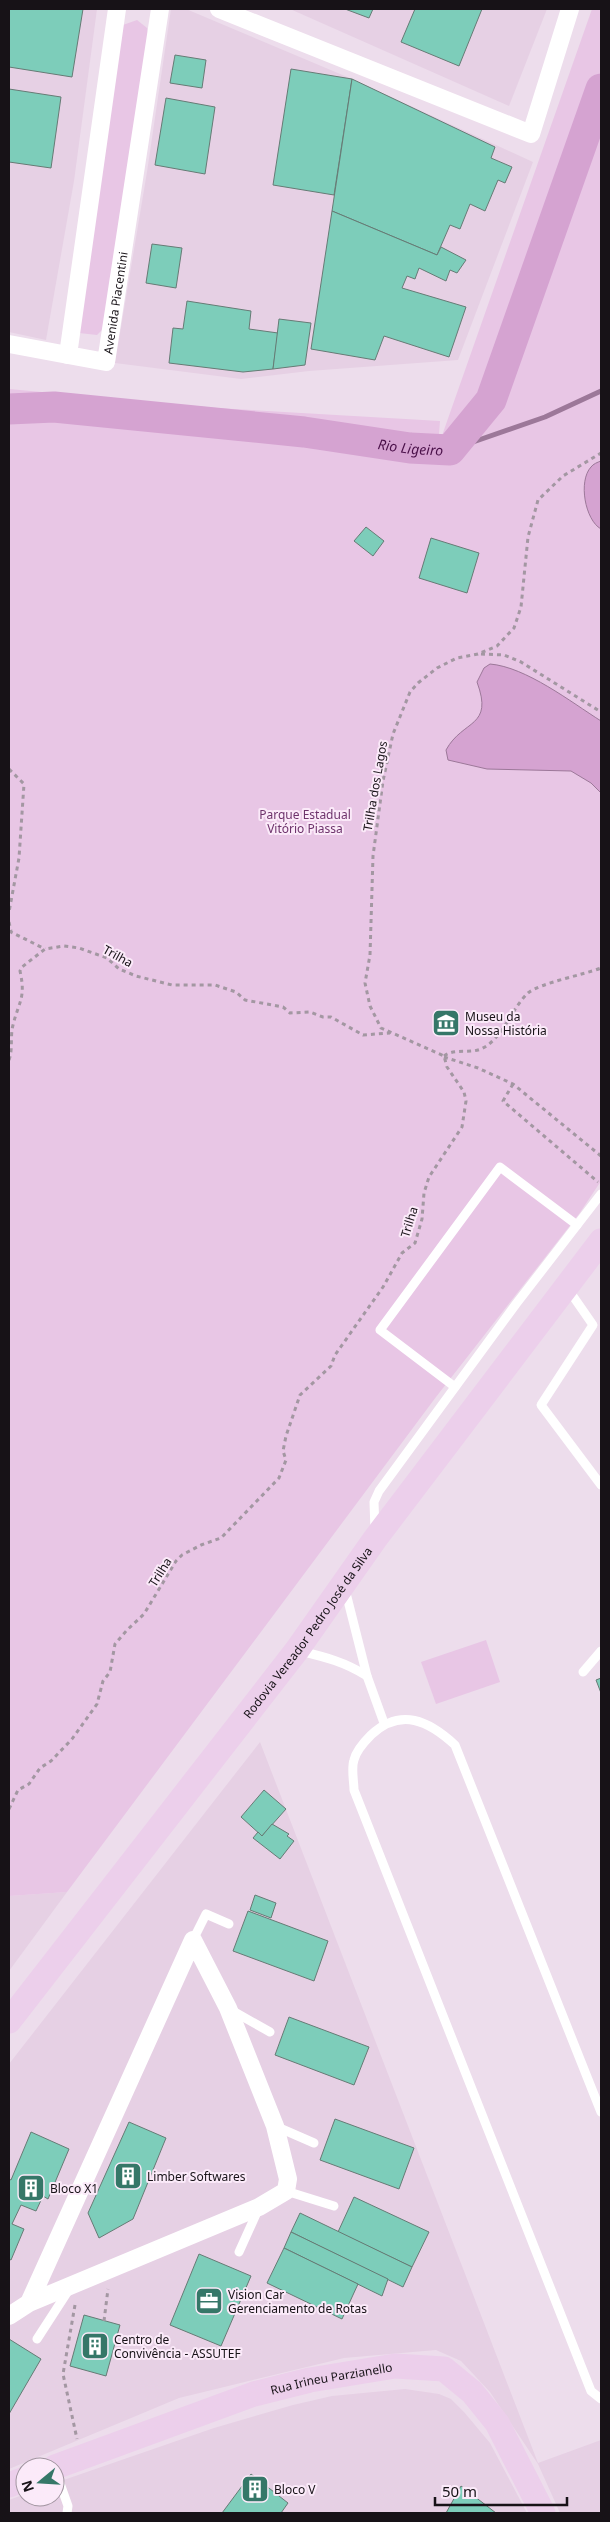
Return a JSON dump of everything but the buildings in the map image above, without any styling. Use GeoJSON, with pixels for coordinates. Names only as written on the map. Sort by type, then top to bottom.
{"type":"FeatureCollection","features":[{"type":"Feature","properties":{"kind":"main road","name":"Rodovia Vereador Pedro José da Silva"},"geometry":{"type":"LineString","coordinates":[[9,2021],[297,1650],[375,1539],[601,1241]]}},
{"type":"Feature","properties":{"kind":"main road","name":"Rua Irineu Parzianello"},"geometry":{"type":"LineString","coordinates":[[65,2464],[254,2394],[301,2382],[395,2366],[444,2369],[472,2392],[497,2423],[543,2513]]}},
{"type":"Feature","properties":{"kind":"street"},"geometry":{"type":"LineString","coordinates":[[9,344],[68,355],[117,9]]}},
{"type":"Feature","properties":{"kind":"street","name":"Avenida Piacentini"},"geometry":{"type":"LineString","coordinates":[[68,355],[106,362],[160,9]]}},
{"type":"Feature","properties":{"kind":"street"},"geometry":{"type":"LineString","coordinates":[[219,9],[532,134],[570,9]]}},
{"type":"Feature","properties":{"kind":"street"},"geometry":{"type":"LineString","coordinates":[[9,2316],[28,2303],[259,2207],[286,2191],[288,2178],[274,2126],[228,2008],[193,1940]]}},
{"type":"Feature","properties":{"kind":"street"},"geometry":{"type":"LineString","coordinates":[[28,2303],[193,1940]]}},
{"type":"Feature","properties":{"kind":"lane"},"geometry":{"type":"LineString","coordinates":[[455,1387],[380,1330],[500,1167],[577,1225]]}},
{"type":"Feature","properties":{"kind":"lane"},"geometry":{"type":"LineString","coordinates":[[375,1539],[374,1502],[379,1492],[455,1387],[601,1194]]}},
{"type":"Feature","properties":{"kind":"lane"},"geometry":{"type":"LineString","coordinates":[[566,1287],[593,1325],[541,1405],[601,1485]]}},
{"type":"Feature","properties":{"kind":"lane"},"geometry":{"type":"LineString","coordinates":[[344,1583],[354,1630],[367,1676],[384,1723]]}},
{"type":"Feature","properties":{"kind":"lane"},"geometry":{"type":"LineString","coordinates":[[297,1650],[336,1659],[367,1676]]}},
{"type":"Feature","properties":{"kind":"lane"},"geometry":{"type":"LineString","coordinates":[[583,1672],[601,1651]]}},
{"type":"Feature","properties":{"kind":"lane"},"geometry":{"type":"LineString","coordinates":[[601,2112],[454,1745],[437,1729],[411,1719],[384,1723],[366,1740],[354,1760],[354,1790],[591,2391],[601,2399]]}},
{"type":"Feature","properties":{"kind":"lane"},"geometry":{"type":"LineString","coordinates":[[193,1940],[206,1914],[229,1924]]}},
{"type":"Feature","properties":{"kind":"lane"},"geometry":{"type":"LineString","coordinates":[[228,2008],[270,2032]]}},
{"type":"Feature","properties":{"kind":"lane"},"geometry":{"type":"LineString","coordinates":[[274,2126],[314,2144]]}},
{"type":"Feature","properties":{"kind":"lane"},"geometry":{"type":"LineString","coordinates":[[286,2191],[334,2206]]}},
{"type":"Feature","properties":{"kind":"lane"},"geometry":{"type":"LineString","coordinates":[[239,2252],[259,2207]]}},
{"type":"Feature","properties":{"kind":"lane"},"geometry":{"type":"LineString","coordinates":[[37,2339],[72,2286]]}},
{"type":"Feature","properties":{"kind":"lane"},"geometry":{"type":"LineString","coordinates":[[65,2497],[68,2506],[67,2513]]}},
{"type":"Feature","properties":{"kind":"path","name":"Trilha dos Lagos"},"geometry":{"type":"LineString","coordinates":[[390,1033],[381,1028],[370,1006],[365,983],[370,954],[373,856],[383,781],[393,734],[410,692],[418,683],[437,668],[457,658],[478,654],[497,646],[514,628],[521,607],[528,537],[538,500],[562,476],[601,453]]}},
{"type":"Feature","properties":{"kind":"path"},"geometry":{"type":"LineString","coordinates":[[478,654],[504,655],[521,662],[601,712]]}},
{"type":"Feature","properties":{"kind":"path"},"geometry":{"type":"LineString","coordinates":[[9,769],[24,784],[19,858],[9,912]]}},
{"type":"Feature","properties":{"kind":"path"},"geometry":{"type":"LineString","coordinates":[[9,922],[10,932],[46,949],[20,971],[24,984],[23,996],[13,1024],[9,1060]]}},
{"type":"Feature","properties":{"kind":"path","name":"Trilha"},"geometry":{"type":"LineString","coordinates":[[9,1808],[18,1790],[29,1784],[40,1768],[51,1761],[72,1739],[97,1704],[102,1681],[110,1672],[115,1644],[144,1614],[176,1562],[182,1555],[201,1545],[221,1538],[279,1478],[286,1460],[283,1451],[286,1436],[300,1395],[330,1366],[383,1287],[402,1253],[415,1243],[422,1219],[424,1193],[429,1177],[462,1127],[466,1101],[464,1092],[447,1067],[444,1056],[390,1033],[363,1035],[331,1017],[323,1017],[310,1012],[290,1013],[283,1007],[244,1000],[236,992],[216,985],[154,982],[119,969],[107,958],[79,948],[64,946],[46,949]]}},
{"type":"Feature","properties":{"kind":"path"},"geometry":{"type":"LineString","coordinates":[[444,1056],[448,1053],[481,1048],[493,1040],[528,993],[541,985],[601,968]]}},
{"type":"Feature","properties":{"kind":"path"},"geometry":{"type":"LineString","coordinates":[[444,1056],[478,1068],[513,1084],[600,1155]]}},
{"type":"Feature","properties":{"kind":"path"},"geometry":{"type":"LineString","coordinates":[[513,1084],[503,1101],[601,1184]]}},
{"type":"Feature","properties":{"kind":"path"},"geometry":{"type":"LineString","coordinates":[[104,2320],[112,2269]]}},
{"type":"Feature","properties":{"kind":"path"},"geometry":{"type":"LineString","coordinates":[[72,2286],[77,2298],[63,2374],[68,2403],[82,2456]]}},
{"type":"Feature","properties":{"kind":"shaded area"},"geometry":{"type":"Polygon","coordinates":[[[9,9],[97,9],[74,181],[46,340],[9,332],[9,9]]]}},
{"type":"Feature","properties":{"kind":"shaded area"},"geometry":{"type":"Polygon","coordinates":[[[171,9],[186,9],[352,79],[533,162],[458,360],[309,371],[241,379],[115,363],[147,172],[171,9]]]}},
{"type":"Feature","properties":{"kind":"shaded area"},"geometry":{"type":"Polygon","coordinates":[[[290,9],[547,9],[509,106],[290,9]]]}},
{"type":"Feature","properties":{"kind":"shaded area"},"geometry":{"type":"Polygon","coordinates":[[[601,461],[601,529],[595,524],[587,509],[584,490],[587,473],[593,465],[601,461]]]}},
{"type":"Feature","properties":{"kind":"shaded area"},"geometry":{"type":"Polygon","coordinates":[[[490,664],[533,678],[601,721],[601,793],[591,783],[571,771],[487,769],[448,760],[446,750],[453,740],[479,716],[482,708],[477,682],[484,668],[490,664]]]}},
{"type":"Feature","properties":{"kind":"shaded area"},"geometry":{"type":"Polygon","coordinates":[[[260,1742],[538,2463],[601,2440],[601,2513],[560,2513],[538,2464],[490,2392],[461,2361],[436,2350],[344,2358],[179,2398],[38,2457],[15,2457],[15,2466],[9,2469],[9,2064],[260,1742]]]}},
{"type":"Feature","properties":{"kind":"shaded area"},"geometry":{"type":"Polygon","coordinates":[[[67,1892],[9,1971],[9,1896],[67,1892]]]}},
{"type":"Feature","properties":{"kind":"shaded area"},"geometry":{"type":"Polygon","coordinates":[[[405,2389],[439,2394],[451,2399],[490,2443],[527,2513],[9,2513],[9,2500],[15,2498],[15,2507],[65,2507],[65,2480],[214,2428],[293,2405],[332,2396],[405,2389]]]}},
{"type":"Feature","properties":{"kind":"green space","name":"Parque Estadual Vitório Piassa"},"geometry":{"type":"Polygon","coordinates":[[[592,9],[601,9],[601,1181],[579,1214],[436,1397],[67,1892],[9,1896],[9,389],[217,408],[440,421],[438,447],[592,9]]]}},
{"type":"Feature","properties":{"kind":"green space"},"geometry":{"type":"Polygon","coordinates":[[[137,20],[147,28],[149,37],[107,325],[97,335],[79,333],[123,25],[137,20]]]}},
{"type":"Feature","properties":{"kind":"green space"},"geometry":{"type":"Polygon","coordinates":[[[486,1640],[500,1682],[436,1704],[421,1662],[486,1640]]]}},
{"type":"Feature","properties":{"kind":"waterway","name":"Rio Ligeiro"},"geometry":{"type":"LineString","coordinates":[[9,409],[54,407],[304,432],[410,448],[450,450],[491,400],[601,89]]}},
{"type":"Feature","properties":{"kind":"waterway"},"geometry":{"type":"LineString","coordinates":[[450,450],[545,417],[601,391]]}},
{"type":"Feature","properties":{"kind":"place","name":"Museu da Nossa História"},"geometry":{"type":"Point","coordinates":[446,1023]}},
{"type":"Feature","properties":{"kind":"place","name":"Limber Softwares"},"geometry":{"type":"Point","coordinates":[128,2176]}},
{"type":"Feature","properties":{"kind":"place","name":"Bloco X1"},"geometry":{"type":"Point","coordinates":[31,2188]}},
{"type":"Feature","properties":{"kind":"place","name":"Vision Car Gerenciamento de Rotas"},"geometry":{"type":"Point","coordinates":[209,2301]}},
{"type":"Feature","properties":{"kind":"place","name":"Centro de Convivência - ASSUTEF"},"geometry":{"type":"Point","coordinates":[95,2346]}},
{"type":"Feature","properties":{"kind":"place","name":"Bloco V"},"geometry":{"type":"Point","coordinates":[255,2489]}}]}
